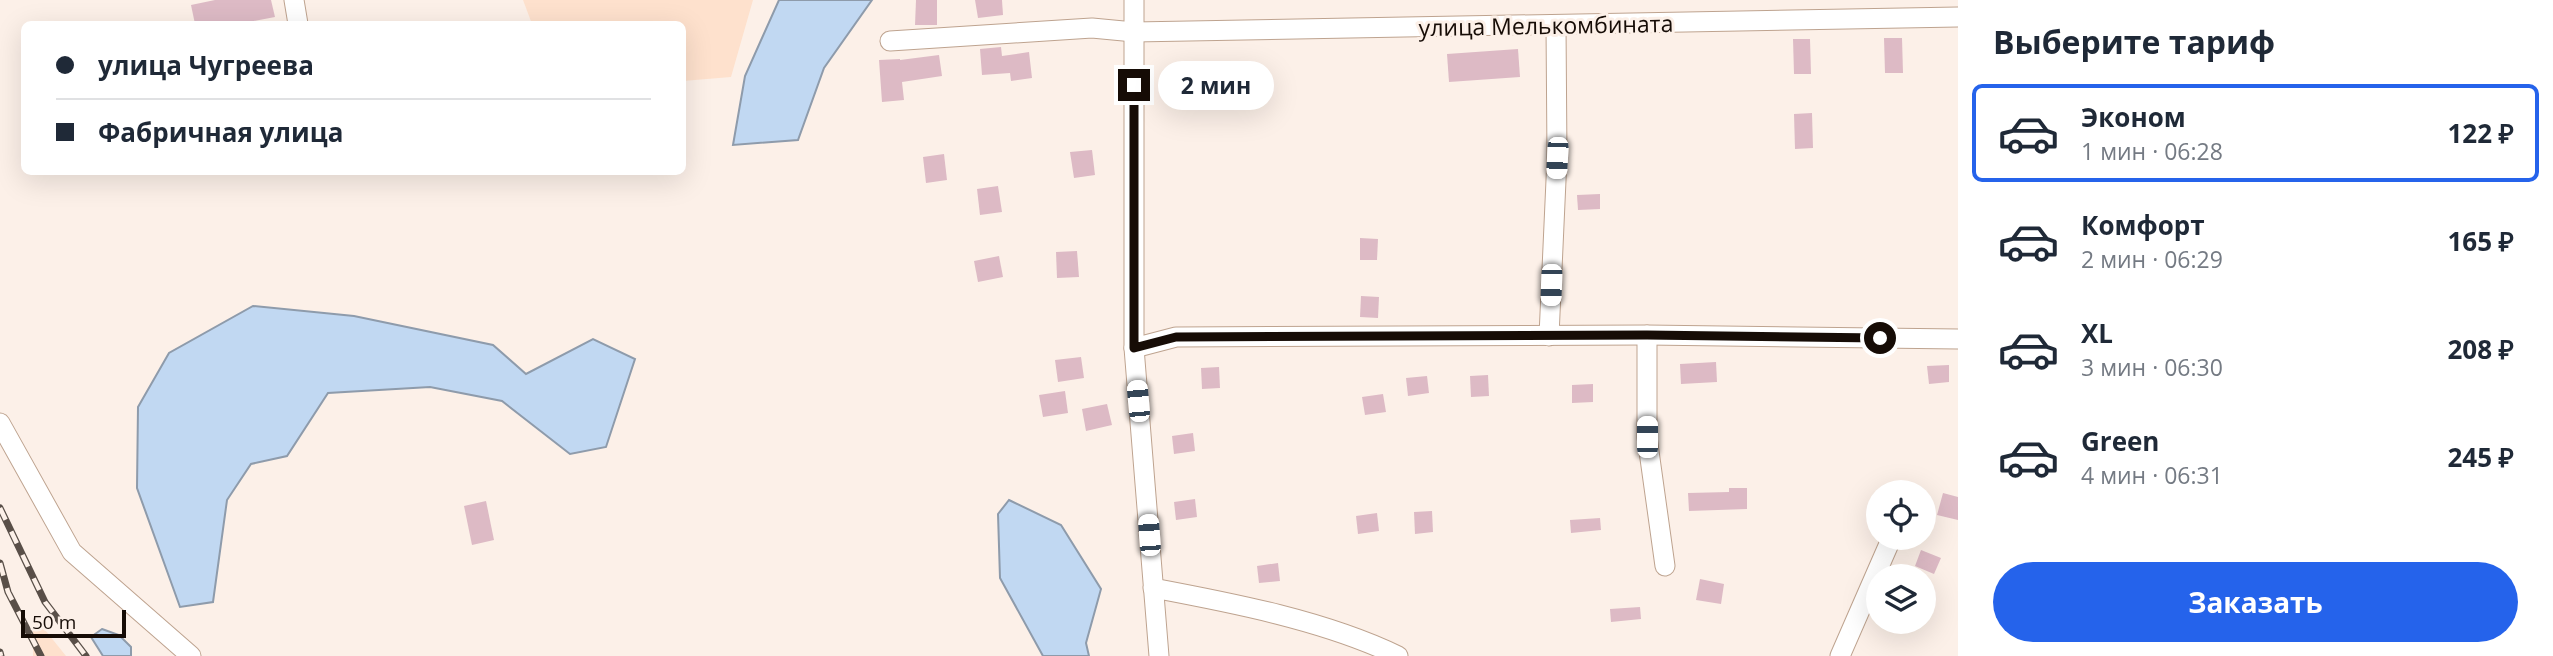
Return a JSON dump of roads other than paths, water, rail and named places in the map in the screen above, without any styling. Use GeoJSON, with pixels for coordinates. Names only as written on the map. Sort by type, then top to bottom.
{"type":"FeatureCollection","features":[{"type":"Feature","properties":{"kind":"street"},"geometry":{"type":"LineString","coordinates":[[293,0],[297,21]]}},
{"type":"Feature","properties":{"kind":"street"},"geometry":{"type":"LineString","coordinates":[[1134,0],[1134,348],[1159,656]]}},
{"type":"Feature","properties":{"kind":"street","name":"улица Мелькомбината"},"geometry":{"type":"LineString","coordinates":[[890,41],[1092,28],[1134,32],[1958,17]]}},
{"type":"Feature","properties":{"kind":"street"},"geometry":{"type":"LineString","coordinates":[[1549,335],[1557,158],[1556,25]]}},
{"type":"Feature","properties":{"kind":"street"},"geometry":{"type":"LineString","coordinates":[[1134,348],[1176,337],[1647,335],[1958,339]]}},
{"type":"Feature","properties":{"kind":"street"},"geometry":{"type":"LineString","coordinates":[[1647,335],[1647,437],[1665,566]]}},
{"type":"Feature","properties":{"kind":"street"},"geometry":{"type":"LineString","coordinates":[[0,424],[72,552],[191,656]]}},
{"type":"Feature","properties":{"kind":"street"},"geometry":{"type":"LineString","coordinates":[[1840,656],[1886,550]]}},
{"type":"Feature","properties":{"kind":"street"},"geometry":{"type":"LineString","coordinates":[[1153,588],[1287,618],[1374,644],[1398,656]]}},
{"type":"Feature","properties":{"kind":"water"},"geometry":{"type":"Polygon","coordinates":[[[779,0],[872,0],[824,68],[798,140],[733,145],[745,76],[779,0]]]}},
{"type":"Feature","properties":{"kind":"water"},"geometry":{"type":"Polygon","coordinates":[[[253,306],[354,316],[493,345],[526,374],[593,339],[635,359],[606,447],[570,454],[502,401],[430,387],[328,393],[287,456],[251,464],[227,500],[213,602],[180,607],[137,488],[138,407],[169,353],[253,306]]]}},
{"type":"Feature","properties":{"kind":"water"},"geometry":{"type":"Polygon","coordinates":[[[1009,500],[1061,525],[1101,589],[1086,643],[1089,656],[1043,656],[1000,578],[998,514],[1009,500]]]}},
{"type":"Feature","properties":{"kind":"water"},"geometry":{"type":"Polygon","coordinates":[[[102,629],[119,635],[131,647],[131,656],[103,656],[91,637],[102,629]]]}},
{"type":"Feature","properties":{"kind":"railway"},"geometry":{"type":"LineString","coordinates":[[0,508],[45,602],[86,656]]}},
{"type":"Feature","properties":{"kind":"railway"},"geometry":{"type":"LineString","coordinates":[[0,563],[8,592],[41,656]]}},
{"type":"Feature","properties":{"kind":"railway"},"geometry":{"type":"LineString","coordinates":[[0,652],[1,656]]}}]}
